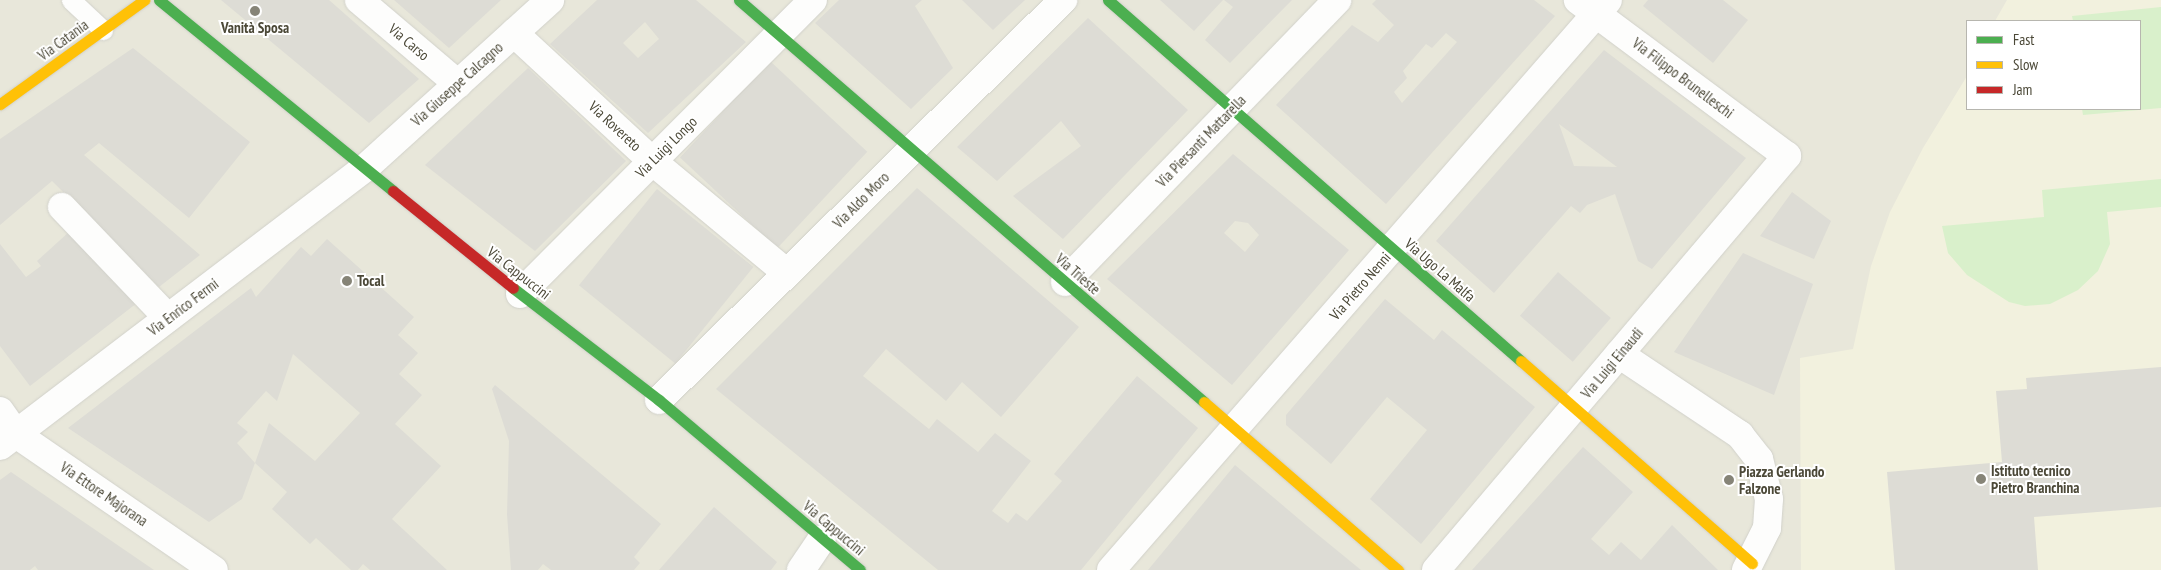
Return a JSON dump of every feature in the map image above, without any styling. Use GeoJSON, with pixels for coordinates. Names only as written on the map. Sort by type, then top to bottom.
{"type":"FeatureCollection","features":[{"type":"Feature","properties":{"kind":"street","name":"Via Catania"},"geometry":{"type":"LineString","coordinates":[[0,104],[144,0]]}},
{"type":"Feature","properties":{"kind":"street","name":"Via Cappuccini"},"geometry":{"type":"LineString","coordinates":[[159,0],[520,294],[659,400],[860,570]]}},
{"type":"Feature","properties":{"kind":"street","name":"Via Carso"},"geometry":{"type":"LineString","coordinates":[[359,0],[458,84]]}},
{"type":"Feature","properties":{"kind":"street","name":"Via Giuseppe Calcagno"},"geometry":{"type":"LineString","coordinates":[[365,168],[550,0]]}},
{"type":"Feature","properties":{"kind":"street","name":"Via Trieste"},"geometry":{"type":"LineString","coordinates":[[739,0],[1398,570]]}},
{"type":"Feature","properties":{"kind":"street","name":"Via Luigi Longo"},"geometry":{"type":"LineString","coordinates":[[520,294],[813,0]]}},
{"type":"Feature","properties":{"kind":"street","name":"Via Aldo Moro"},"geometry":{"type":"LineString","coordinates":[[659,400],[1063,0]]}},
{"type":"Feature","properties":{"kind":"street","name":"Via Ugo La Malfa"},"geometry":{"type":"LineString","coordinates":[[1108,0],[1574,407],[1750,568]]}},
{"type":"Feature","properties":{"kind":"street","name":"Via Piersanti Mattarella"},"geometry":{"type":"LineString","coordinates":[[1065,282],[1337,0]]}},
{"type":"Feature","properties":{"kind":"street","name":"Via Filippo Brunelleschi"},"geometry":{"type":"LineString","coordinates":[[1595,4],[1787,156]]}},
{"type":"Feature","properties":{"kind":"street","name":"Via Pietro Nenni"},"geometry":{"type":"LineString","coordinates":[[1111,570],[1392,249],[1595,4]]}},
{"type":"Feature","properties":{"kind":"street","name":"Via Rovereto"},"geometry":{"type":"LineString","coordinates":[[514,33],[652,160],[787,273]]}},
{"type":"Feature","properties":{"kind":"street","name":"Via Luigi Einaudi"},"geometry":{"type":"LineString","coordinates":[[1436,570],[1787,156]]}},
{"type":"Feature","properties":{"kind":"street","name":"Via Enrico Fermi"},"geometry":{"type":"LineString","coordinates":[[8,440],[365,168]]}},
{"type":"Feature","properties":{"kind":"street"},"geometry":{"type":"LineString","coordinates":[[62,207],[168,318]]}},
{"type":"Feature","properties":{"kind":"street"},"geometry":{"type":"LineString","coordinates":[[1619,354],[1740,435],[1758,459],[1769,499],[1766,528],[1750,568]]}},
{"type":"Feature","properties":{"kind":"street","name":"Via Ettore Majorana"},"geometry":{"type":"LineString","coordinates":[[0,411],[8,440],[214,570]]}},
{"type":"Feature","properties":{"kind":"street"},"geometry":{"type":"LineString","coordinates":[[801,570],[822,538]]}},
{"type":"Feature","properties":{"kind":"lane"},"geometry":{"type":"LineString","coordinates":[[71,0],[103,30]]}},
{"type":"Feature","properties":{"kind":"shaded area"},"geometry":{"type":"Polygon","coordinates":[[[0,0],[2161,0],[2161,570],[0,570],[0,0]]]}},
{"type":"Feature","properties":{"kind":"shaded area"},"geometry":{"type":"Polygon","coordinates":[[[2007,0],[2161,0],[2161,570],[1801,570],[1800,358],[1853,349],[1871,266],[1890,212],[1923,148],[1966,78],[1966,110],[2141,110],[2141,20],[1996,20],[2007,0]]]}},
{"type":"Feature","properties":{"kind":"green space"},"geometry":{"type":"Polygon","coordinates":[[[2161,7],[2161,108],[2141,110],[2141,20],[2073,20],[2072,16],[2161,7]]]}},
{"type":"Feature","properties":{"kind":"green space"},"geometry":{"type":"Polygon","coordinates":[[[2082,110],[2139,110],[2083,115],[2082,110]]]}},
{"type":"Feature","properties":{"kind":"green space"},"geometry":{"type":"Polygon","coordinates":[[[2161,179],[2161,207],[2107,212],[2110,244],[2098,271],[2078,290],[2050,304],[2025,306],[2009,302],[1967,275],[1948,253],[1942,226],[2044,217],[2042,190],[2161,179]]]}},
{"type":"Feature","properties":{"kind":"building"},"geometry":{"type":"Polygon","coordinates":[[[221,0],[329,0],[419,79],[369,123],[221,0]]]}},
{"type":"Feature","properties":{"kind":"building"},"geometry":{"type":"Polygon","coordinates":[[[394,0],[501,0],[449,48],[394,0]]]}},
{"type":"Feature","properties":{"kind":"building"},"geometry":{"type":"Polygon","coordinates":[[[597,0],[696,0],[746,42],[648,133],[550,44],[597,0]],[[645,22],[623,43],[638,58],[659,39],[645,22]]]}},
{"type":"Feature","properties":{"kind":"building"},"geometry":{"type":"Polygon","coordinates":[[[839,0],[922,0],[915,6],[953,68],[911,109],[815,23],[839,0]]]}},
{"type":"Feature","properties":{"kind":"building"},"geometry":{"type":"Polygon","coordinates":[[[962,0],[1025,0],[993,30],[962,0]]]}},
{"type":"Feature","properties":{"kind":"building"},"geometry":{"type":"Polygon","coordinates":[[[1160,0],[1223,0],[1194,31],[1160,0]]]}},
{"type":"Feature","properties":{"kind":"building"},"geometry":{"type":"Polygon","coordinates":[[[1224,0],[1292,0],[1230,63],[1205,40],[1233,7],[1224,0]]]}},
{"type":"Feature","properties":{"kind":"building"},"geometry":{"type":"Polygon","coordinates":[[[1376,0],[1534,0],[1555,16],[1386,204],[1276,105],[1352,25],[1378,42],[1394,25],[1372,4],[1376,0]],[[1446,33],[1432,48],[1426,44],[1403,71],[1407,78],[1394,92],[1402,103],[1457,42],[1446,33]]]}},
{"type":"Feature","properties":{"kind":"building"},"geometry":{"type":"Polygon","coordinates":[[[1648,0],[1723,0],[1748,20],[1713,63],[1643,6],[1648,0]]]}},
{"type":"Feature","properties":{"kind":"building"},"geometry":{"type":"Polygon","coordinates":[[[1088,18],[1188,110],[1063,239],[1013,196],[1081,146],[1061,121],[997,181],[957,147],[1088,18]]]}},
{"type":"Feature","properties":{"kind":"building"},"geometry":{"type":"Polygon","coordinates":[[[133,48],[250,142],[189,218],[99,143],[84,155],[200,255],[159,287],[52,181],[0,225],[0,139],[133,48]]]}},
{"type":"Feature","properties":{"kind":"building"},"geometry":{"type":"Polygon","coordinates":[[[1604,50],[1746,158],[1652,269],[1638,261],[1615,194],[1587,205],[1580,213],[1571,206],[1494,293],[1436,241],[1604,50]],[[1559,124],[1574,166],[1617,167],[1559,124]]]}},
{"type":"Feature","properties":{"kind":"building"},"geometry":{"type":"Polygon","coordinates":[[[770,61],[867,152],[777,248],[680,158],[770,61]]]}},
{"type":"Feature","properties":{"kind":"building"},"geometry":{"type":"Polygon","coordinates":[[[528,68],[626,161],[535,251],[425,165],[528,68]]]}},
{"type":"Feature","properties":{"kind":"building"},"geometry":{"type":"Polygon","coordinates":[[[1233,154],[1349,250],[1232,385],[1107,279],[1233,154]],[[1235,221],[1224,233],[1245,252],[1259,235],[1248,223],[1235,221]]]}},
{"type":"Feature","properties":{"kind":"building"},"geometry":{"type":"Polygon","coordinates":[[[917,188],[1079,327],[1001,417],[962,382],[946,401],[886,349],[863,376],[929,429],[937,419],[978,452],[995,433],[1031,461],[992,511],[1008,523],[1016,513],[1027,521],[1062,481],[1054,474],[1137,376],[1198,428],[1081,570],[938,570],[716,389],[917,188]]]}},
{"type":"Feature","properties":{"kind":"building"},"geometry":{"type":"Polygon","coordinates":[[[657,189],[753,267],[675,363],[579,285],[657,189]]]}},
{"type":"Feature","properties":{"kind":"building"},"geometry":{"type":"Polygon","coordinates":[[[1792,192],[1831,221],[1814,259],[1760,236],[1792,192]]]}},
{"type":"Feature","properties":{"kind":"building"},"geometry":{"type":"Polygon","coordinates":[[[70,231],[137,303],[30,386],[0,346],[0,244],[26,277],[41,266],[37,261],[70,231]]]}},
{"type":"Feature","properties":{"kind":"building"},"geometry":{"type":"Polygon","coordinates":[[[327,239],[414,317],[398,335],[418,353],[399,374],[422,395],[395,424],[441,466],[392,519],[447,570],[370,570],[363,564],[358,570],[351,570],[316,538],[310,544],[272,509],[287,492],[255,463],[242,499],[209,522],[68,428],[251,288],[256,297],[301,247],[311,256],[327,239]],[[293,354],[277,401],[266,391],[237,423],[248,432],[237,443],[255,463],[269,423],[315,461],[360,413],[293,354]]]}},
{"type":"Feature","properties":{"kind":"building"},"geometry":{"type":"Polygon","coordinates":[[[1743,253],[1813,284],[1774,395],[1674,352],[1743,253]]]}},
{"type":"Feature","properties":{"kind":"building"},"geometry":{"type":"Polygon","coordinates":[[[1558,272],[1611,318],[1573,362],[1520,316],[1558,272]]]}},
{"type":"Feature","properties":{"kind":"building"},"geometry":{"type":"Polygon","coordinates":[[[1385,299],[1434,340],[1442,330],[1535,407],[1421,544],[1370,499],[1427,430],[1387,397],[1331,464],[1286,425],[1286,415],[1385,299]]]}},
{"type":"Feature","properties":{"kind":"building"},"geometry":{"type":"Polygon","coordinates":[[[2161,367],[2161,507],[2034,517],[2038,570],[1895,570],[1887,472],[2002,462],[1996,391],[2027,389],[2026,378],[2161,367]]]}},
{"type":"Feature","properties":{"kind":"building"},"geometry":{"type":"Polygon","coordinates":[[[495,385],[661,524],[634,557],[640,563],[634,570],[551,570],[543,564],[538,570],[511,570],[507,514],[509,441],[492,389],[495,385]]]}},
{"type":"Feature","properties":{"kind":"building"},"geometry":{"type":"Polygon","coordinates":[[[1583,447],[1633,492],[1591,539],[1609,555],[1621,542],[1641,560],[1672,525],[1718,570],[1472,570],[1583,447]]]}},
{"type":"Feature","properties":{"kind":"building"},"geometry":{"type":"Polygon","coordinates":[[[1235,465],[1306,525],[1361,570],[1148,570],[1235,465]]]}},
{"type":"Feature","properties":{"kind":"building"},"geometry":{"type":"Polygon","coordinates":[[[11,472],[154,570],[38,570],[35,566],[30,570],[0,570],[0,480],[11,472]]]}},
{"type":"Feature","properties":{"kind":"building"},"geometry":{"type":"Polygon","coordinates":[[[714,507],[777,562],[771,570],[659,570],[714,507]]]}},
{"type":"Feature","properties":{"kind":"traffic: fast"},"geometry":{"type":"LineString","coordinates":[[159,0],[393,191]]}},
{"type":"Feature","properties":{"kind":"traffic: fast"},"geometry":{"type":"LineString","coordinates":[[739,0],[1204,402]]}},
{"type":"Feature","properties":{"kind":"traffic: fast"},"geometry":{"type":"LineString","coordinates":[[1108,0],[1521,361]]}},
{"type":"Feature","properties":{"kind":"traffic: fast"},"geometry":{"type":"LineString","coordinates":[[513,288],[659,400],[860,570]]}},
{"type":"Feature","properties":{"kind":"traffic: slow"},"geometry":{"type":"LineString","coordinates":[[0,104],[144,0]]}},
{"type":"Feature","properties":{"kind":"traffic: slow"},"geometry":{"type":"LineString","coordinates":[[1521,361],[1752,563]]}},
{"type":"Feature","properties":{"kind":"traffic: slow"},"geometry":{"type":"LineString","coordinates":[[1204,402],[1398,570]]}},
{"type":"Feature","properties":{"kind":"traffic: jam"},"geometry":{"type":"LineString","coordinates":[[393,191],[513,288]]}},
{"type":"Feature","properties":{"kind":"place","name":"Vanità Sposa"},"geometry":{"type":"Point","coordinates":[255,11]}},
{"type":"Feature","properties":{"kind":"place","name":"Tocal"},"geometry":{"type":"Point","coordinates":[347,281]}},
{"type":"Feature","properties":{"kind":"place","name":"Istituto tecnico Pietro Branchina"},"geometry":{"type":"Point","coordinates":[1981,479]}},
{"type":"Feature","properties":{"kind":"place","name":"Piazza Gerlando Falzone"},"geometry":{"type":"Point","coordinates":[1729,480]}}]}
